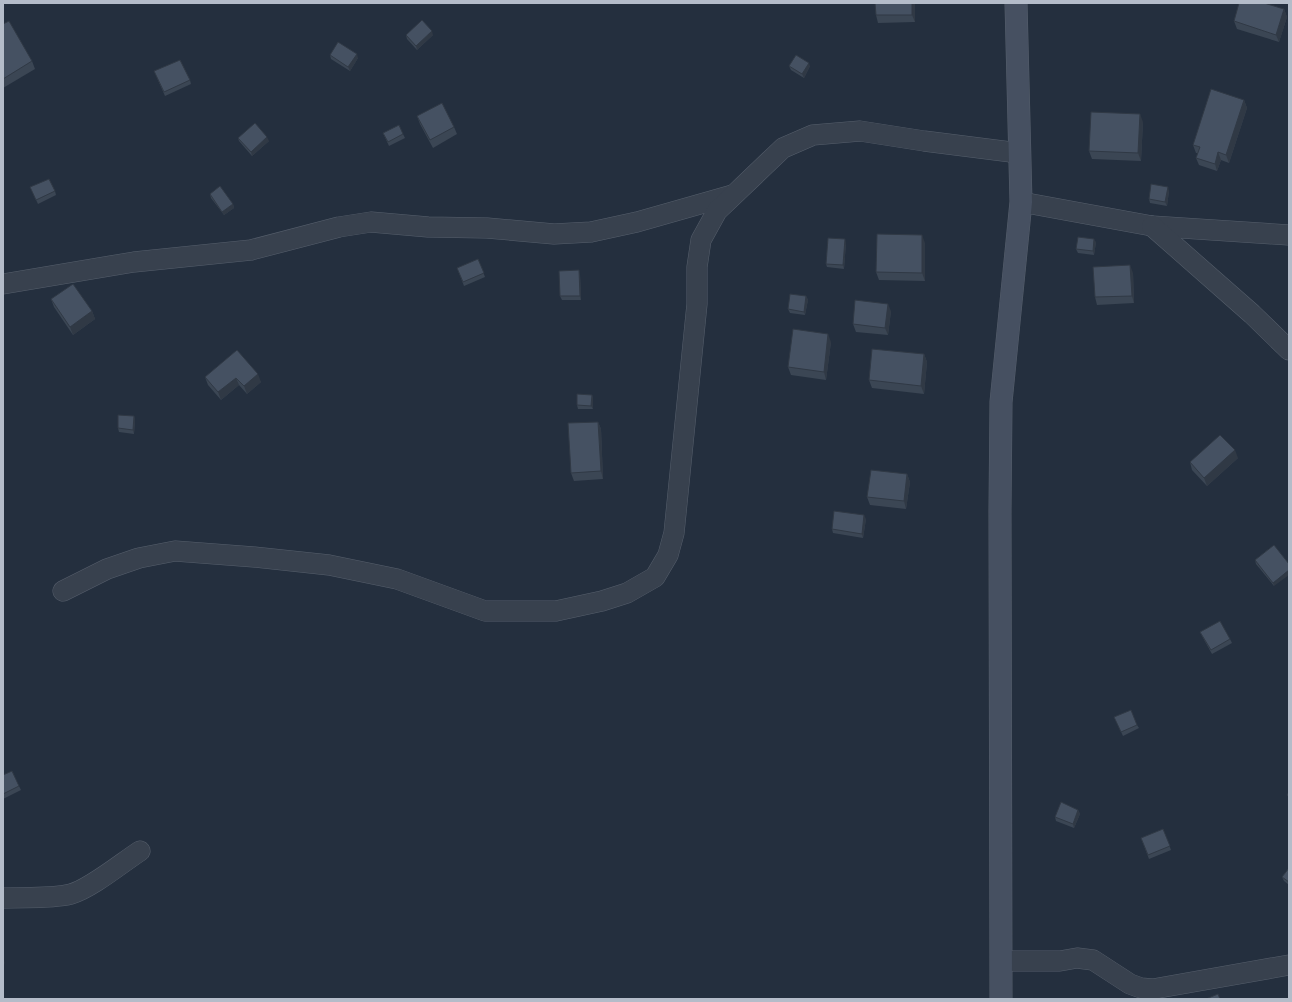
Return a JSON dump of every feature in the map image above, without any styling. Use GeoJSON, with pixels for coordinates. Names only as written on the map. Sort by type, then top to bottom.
{"type":"FeatureCollection","features":[{"type":"Feature","properties":{"kind":"street"},"geometry":{"type":"LineString","coordinates":[[1001,999],[1001,402],[1021,202],[1016,3]]}},
{"type":"Feature","properties":{"kind":"street"},"geometry":{"type":"LineString","coordinates":[[63,591],[107,569],[139,558],[175,551],[329,565],[396,579],[485,610],[556,611],[602,601],[627,593],[655,577],[668,555],[674,533],[698,304],[697,267],[701,240],[717,211],[784,148],[813,135],[860,131],[1019,153]]}},
{"type":"Feature","properties":{"kind":"street"},"geometry":{"type":"LineString","coordinates":[[3,284],[134,262],[251,250],[339,227],[371,222],[428,227],[487,228],[554,234],[591,232],[637,222],[734,194]]}},
{"type":"Feature","properties":{"kind":"street"},"geometry":{"type":"LineString","coordinates":[[1021,202],[1152,226],[1289,235]]}},
{"type":"Feature","properties":{"kind":"street"},"geometry":{"type":"LineString","coordinates":[[1152,226],[1252,314],[1289,350]]}},
{"type":"Feature","properties":{"kind":"street"},"geometry":{"type":"LineString","coordinates":[[3,898],[73,894],[91,884],[140,851]]}},
{"type":"Feature","properties":{"kind":"street"},"geometry":{"type":"LineString","coordinates":[[1001,961],[1060,961],[1077,958],[1093,960],[1130,984],[1140,988],[1153,989],[1289,966]]}},
{"type":"Feature","properties":{"kind":"building"},"geometry":{"type":"Polygon","coordinates":[[[875,3],[912,3],[912,15],[876,15],[875,3]]]}},
{"type":"Feature","properties":{"kind":"building"},"geometry":{"type":"Polygon","coordinates":[[[1239,3],[1264,3],[1284,9],[1276,35],[1234,21],[1239,3]]]}},
{"type":"Feature","properties":{"kind":"building"},"geometry":{"type":"Polygon","coordinates":[[[422,20],[432,31],[416,46],[406,35],[422,20]]]}},
{"type":"Feature","properties":{"kind":"building"},"geometry":{"type":"Polygon","coordinates":[[[9,21],[32,61],[3,79],[3,24],[9,21]]]}},
{"type":"Feature","properties":{"kind":"building"},"geometry":{"type":"Polygon","coordinates":[[[338,42],[357,54],[348,67],[330,55],[338,42]]]}},
{"type":"Feature","properties":{"kind":"building"},"geometry":{"type":"Polygon","coordinates":[[[796,55],[809,63],[802,74],[789,66],[796,55]]]}},
{"type":"Feature","properties":{"kind":"building"},"geometry":{"type":"Polygon","coordinates":[[[180,60],[190,80],[164,92],[154,71],[180,60]]]}},
{"type":"Feature","properties":{"kind":"building"},"geometry":{"type":"Polygon","coordinates":[[[1211,89],[1244,100],[1226,155],[1218,152],[1215,164],[1196,158],[1200,147],[1193,145],[1211,89]]]}},
{"type":"Feature","properties":{"kind":"building"},"geometry":{"type":"Polygon","coordinates":[[[442,103],[454,127],[430,140],[417,116],[442,103]]]}},
{"type":"Feature","properties":{"kind":"building"},"geometry":{"type":"Polygon","coordinates":[[[1091,112],[1140,114],[1138,153],[1089,151],[1091,112]]]}},
{"type":"Feature","properties":{"kind":"building"},"geometry":{"type":"Polygon","coordinates":[[[255,123],[267,137],[251,152],[238,138],[255,123]]]}},
{"type":"Feature","properties":{"kind":"building"},"geometry":{"type":"Polygon","coordinates":[[[399,125],[403,134],[388,142],[383,133],[399,125]]]}},
{"type":"Feature","properties":{"kind":"building"},"geometry":{"type":"Polygon","coordinates":[[[49,179],[55,191],[36,200],[30,187],[49,179]]]}},
{"type":"Feature","properties":{"kind":"building"},"geometry":{"type":"Polygon","coordinates":[[[1151,184],[1168,187],[1165,202],[1149,199],[1151,184]]]}},
{"type":"Feature","properties":{"kind":"building"},"geometry":{"type":"Polygon","coordinates":[[[220,186],[233,204],[222,212],[210,194],[220,186]]]}},
{"type":"Feature","properties":{"kind":"building"},"geometry":{"type":"Polygon","coordinates":[[[877,234],[922,235],[922,273],[876,272],[877,234]]]}},
{"type":"Feature","properties":{"kind":"building"},"geometry":{"type":"Polygon","coordinates":[[[1078,237],[1094,239],[1093,251],[1076,249],[1078,237]]]}},
{"type":"Feature","properties":{"kind":"building"},"geometry":{"type":"Polygon","coordinates":[[[828,238],[845,239],[843,265],[826,264],[828,238]]]}},
{"type":"Feature","properties":{"kind":"building"},"geometry":{"type":"Polygon","coordinates":[[[478,259],[484,273],[463,282],[457,268],[478,259]]]}},
{"type":"Feature","properties":{"kind":"building"},"geometry":{"type":"Polygon","coordinates":[[[1130,265],[1132,296],[1095,297],[1093,267],[1130,265]]]}},
{"type":"Feature","properties":{"kind":"building"},"geometry":{"type":"Polygon","coordinates":[[[579,270],[580,296],[560,296],[559,271],[579,270]]]}},
{"type":"Feature","properties":{"kind":"building"},"geometry":{"type":"Polygon","coordinates":[[[73,284],[92,311],[70,327],[51,299],[73,284]]]}},
{"type":"Feature","properties":{"kind":"building"},"geometry":{"type":"Polygon","coordinates":[[[790,294],[806,296],[804,312],[788,309],[790,294]]]}},
{"type":"Feature","properties":{"kind":"building"},"geometry":{"type":"Polygon","coordinates":[[[855,300],[888,304],[885,328],[853,324],[855,300]]]}},
{"type":"Feature","properties":{"kind":"building"},"geometry":{"type":"Polygon","coordinates":[[[793,329],[828,334],[824,372],[788,367],[793,329]]]}},
{"type":"Feature","properties":{"kind":"building"},"geometry":{"type":"Polygon","coordinates":[[[872,349],[924,354],[921,386],[869,380],[872,349]]]}},
{"type":"Feature","properties":{"kind":"building"},"geometry":{"type":"Polygon","coordinates":[[[237,350],[258,374],[244,386],[236,378],[218,392],[205,377],[237,350]]]}},
{"type":"Feature","properties":{"kind":"building"},"geometry":{"type":"Polygon","coordinates":[[[577,394],[592,395],[591,406],[577,405],[577,394]]]}},
{"type":"Feature","properties":{"kind":"building"},"geometry":{"type":"Polygon","coordinates":[[[118,415],[134,416],[133,430],[118,428],[118,415]]]}},
{"type":"Feature","properties":{"kind":"building"},"geometry":{"type":"Polygon","coordinates":[[[598,422],[601,471],[571,473],[568,423],[598,422]]]}},
{"type":"Feature","properties":{"kind":"building"},"geometry":{"type":"Polygon","coordinates":[[[1220,435],[1235,450],[1204,478],[1190,462],[1220,435]]]}},
{"type":"Feature","properties":{"kind":"building"},"geometry":{"type":"Polygon","coordinates":[[[871,470],[907,474],[904,501],[867,497],[871,470]]]}},
{"type":"Feature","properties":{"kind":"building"},"geometry":{"type":"Polygon","coordinates":[[[834,511],[864,515],[862,534],[832,529],[834,511]]]}},
{"type":"Feature","properties":{"kind":"building"},"geometry":{"type":"Polygon","coordinates":[[[1274,545],[1289,564],[1289,570],[1273,583],[1255,560],[1274,545]]]}},
{"type":"Feature","properties":{"kind":"building"},"geometry":{"type":"Polygon","coordinates":[[[1220,621],[1230,639],[1211,650],[1200,632],[1220,621]]]}},
{"type":"Feature","properties":{"kind":"building"},"geometry":{"type":"Polygon","coordinates":[[[1131,710],[1137,725],[1121,732],[1114,717],[1131,710]]]}},
{"type":"Feature","properties":{"kind":"building"},"geometry":{"type":"Polygon","coordinates":[[[12,771],[19,786],[3,794],[3,775],[12,771]]]}},
{"type":"Feature","properties":{"kind":"building"},"geometry":{"type":"Polygon","coordinates":[[[1061,802],[1078,810],[1073,824],[1055,817],[1061,802]]]}},
{"type":"Feature","properties":{"kind":"building"},"geometry":{"type":"Polygon","coordinates":[[[1163,829],[1170,846],[1148,855],[1141,838],[1163,829]]]}},
{"type":"Feature","properties":{"kind":"building"},"geometry":{"type":"Polygon","coordinates":[[[1289,868],[1289,882],[1282,877],[1289,868]]]}},
{"type":"Feature","properties":{"kind":"building"},"geometry":{"type":"Polygon","coordinates":[[[1218,994],[1220,999],[1206,999],[1218,994]]]}}]}
